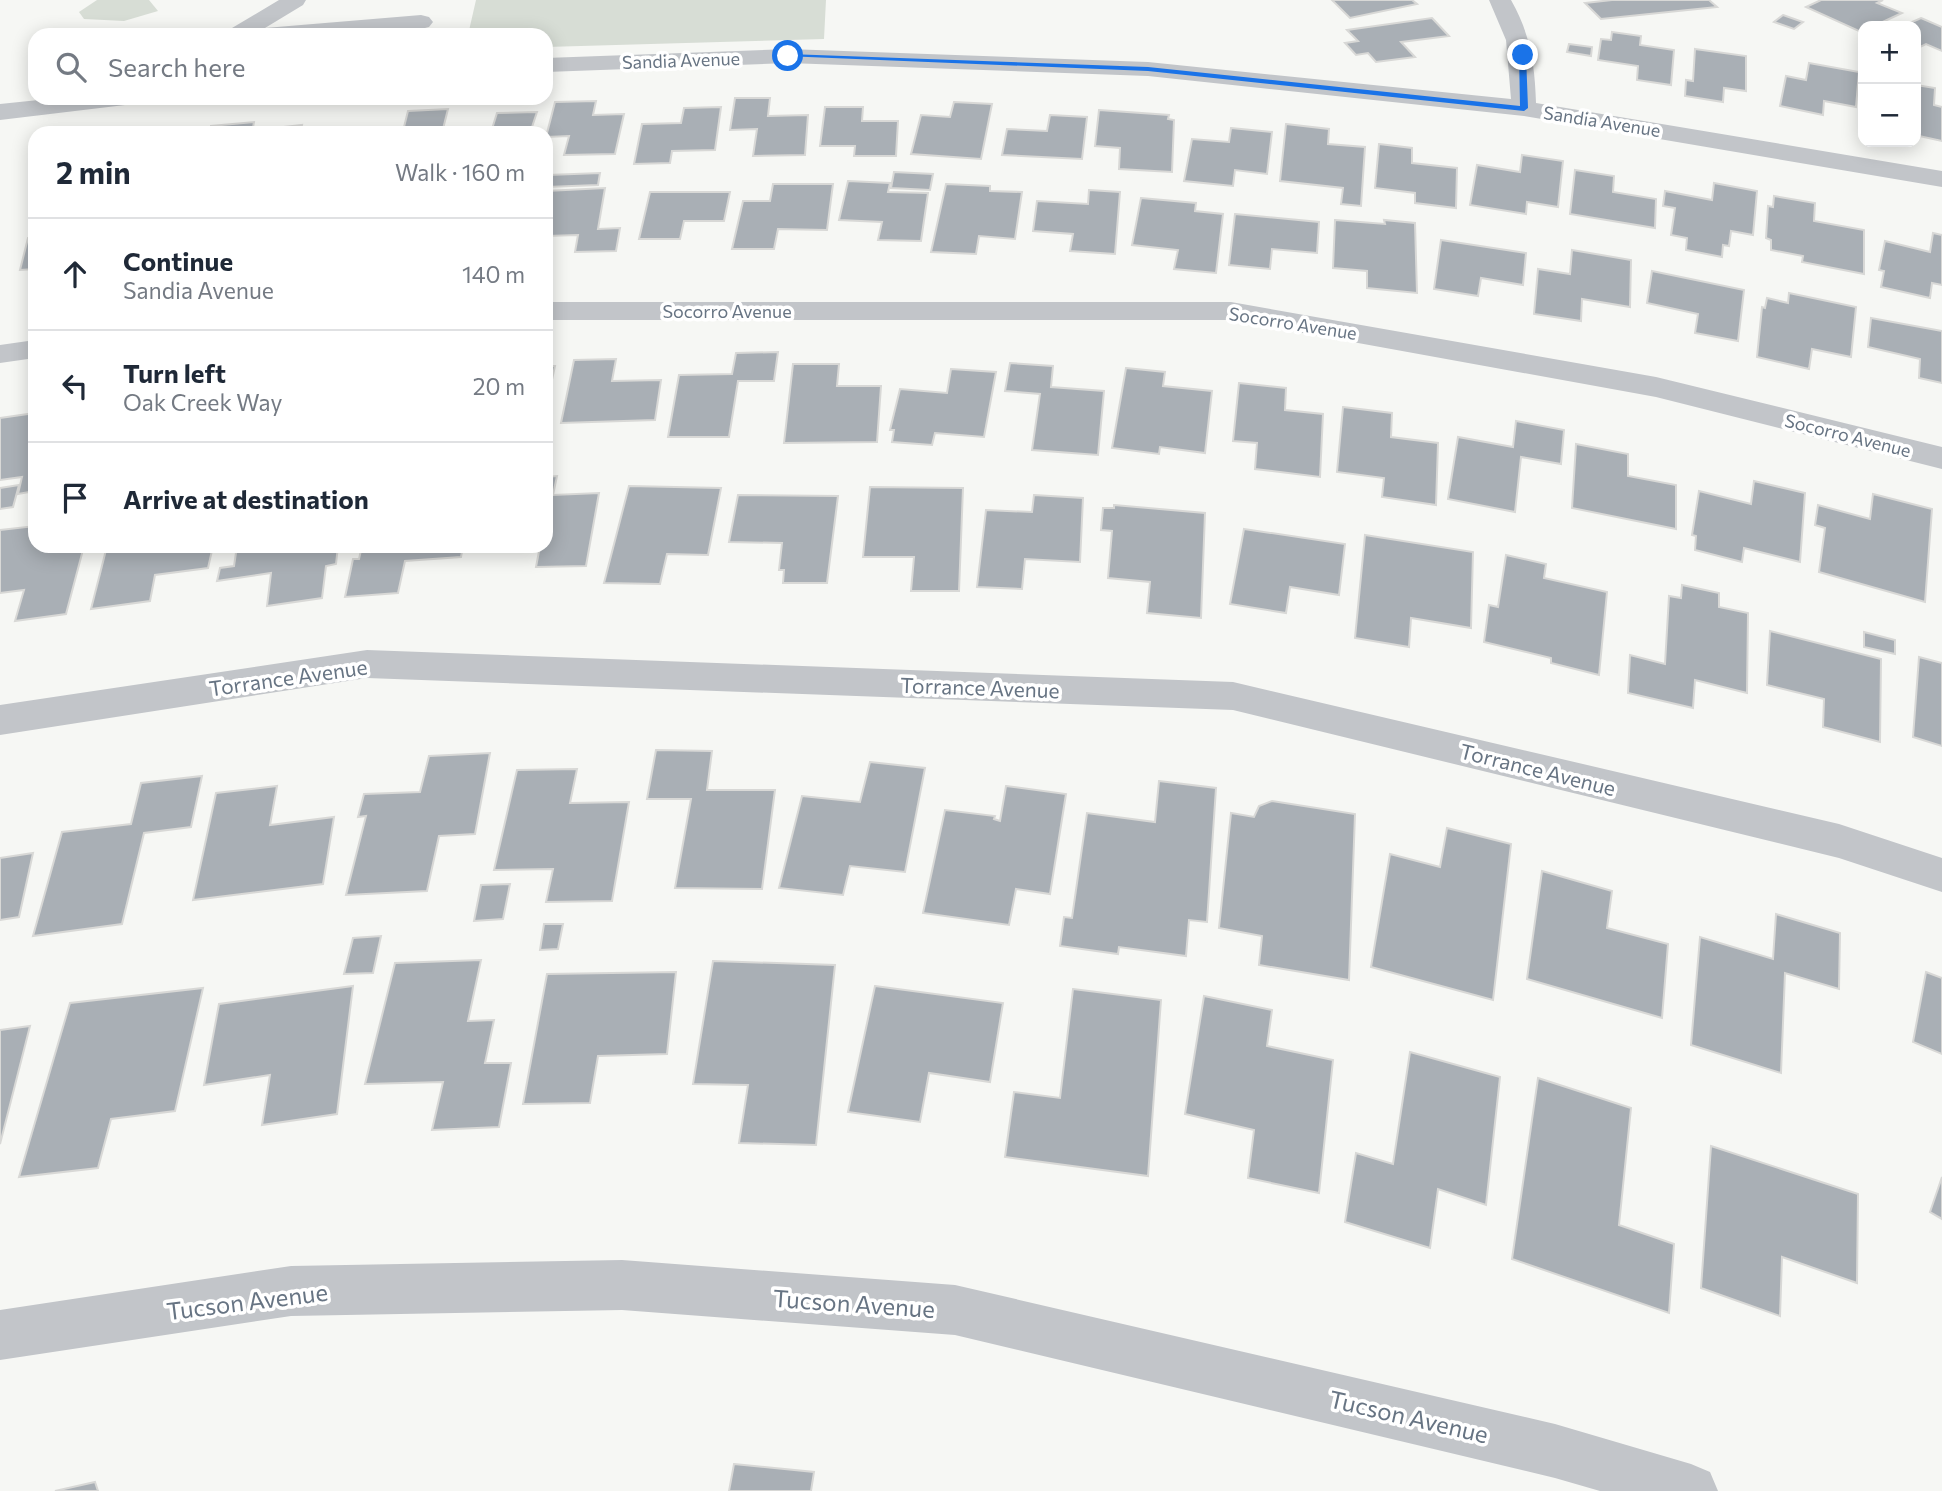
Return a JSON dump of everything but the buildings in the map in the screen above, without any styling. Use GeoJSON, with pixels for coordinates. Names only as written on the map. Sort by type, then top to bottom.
{"type":"FeatureCollection","features":[{"type":"Feature","properties":{"kind":"street"},"geometry":{"type":"LineString","coordinates":[[249,28],[295,0]]}},
{"type":"Feature","properties":{"kind":"street"},"geometry":{"type":"LineString","coordinates":[[1500,0],[1516,26],[1523,55],[1524,108]]}},
{"type":"Feature","properties":{"kind":"street"},"geometry":{"type":"LineString","coordinates":[[333,28],[422,19]]}},
{"type":"Feature","properties":{"kind":"street","name":"Sandia Avenue"},"geometry":{"type":"LineString","coordinates":[[553,65],[788,56],[1148,69],[1524,108],[1942,179]]}},
{"type":"Feature","properties":{"kind":"street"},"geometry":{"type":"LineString","coordinates":[[0,112],[62,105]]}},
{"type":"Feature","properties":{"kind":"street","name":"Socorro Avenue"},"geometry":{"type":"LineString","coordinates":[[553,311],[1231,311],[1656,387],[1942,458]]}},
{"type":"Feature","properties":{"kind":"street"},"geometry":{"type":"LineString","coordinates":[[0,354],[28,350]]}},
{"type":"Feature","properties":{"kind":"street","name":"Torrance Avenue"},"geometry":{"type":"LineString","coordinates":[[0,720],[368,664],[1233,696],[1839,842],[1942,875]]}},
{"type":"Feature","properties":{"kind":"street","name":"Tucson Avenue"},"geometry":{"type":"LineString","coordinates":[[0,1335],[291,1291],[622,1285],[955,1310],[1555,1451],[1690,1491]]}},
{"type":"Feature","properties":{"kind":"shaded area"},"geometry":{"type":"Polygon","coordinates":[[[97,0],[149,0],[158,11],[124,21],[84,19],[79,12],[97,0]]]}},
{"type":"Feature","properties":{"kind":"shaded area"},"geometry":{"type":"Polygon","coordinates":[[[476,0],[826,0],[824,39],[553,47],[553,28],[470,28],[476,0]]]}},
{"type":"Feature","properties":{"kind":"route"},"geometry":{"type":"LineString","coordinates":[[788,56],[1148,69],[1524,108],[1523,55]]}}]}
